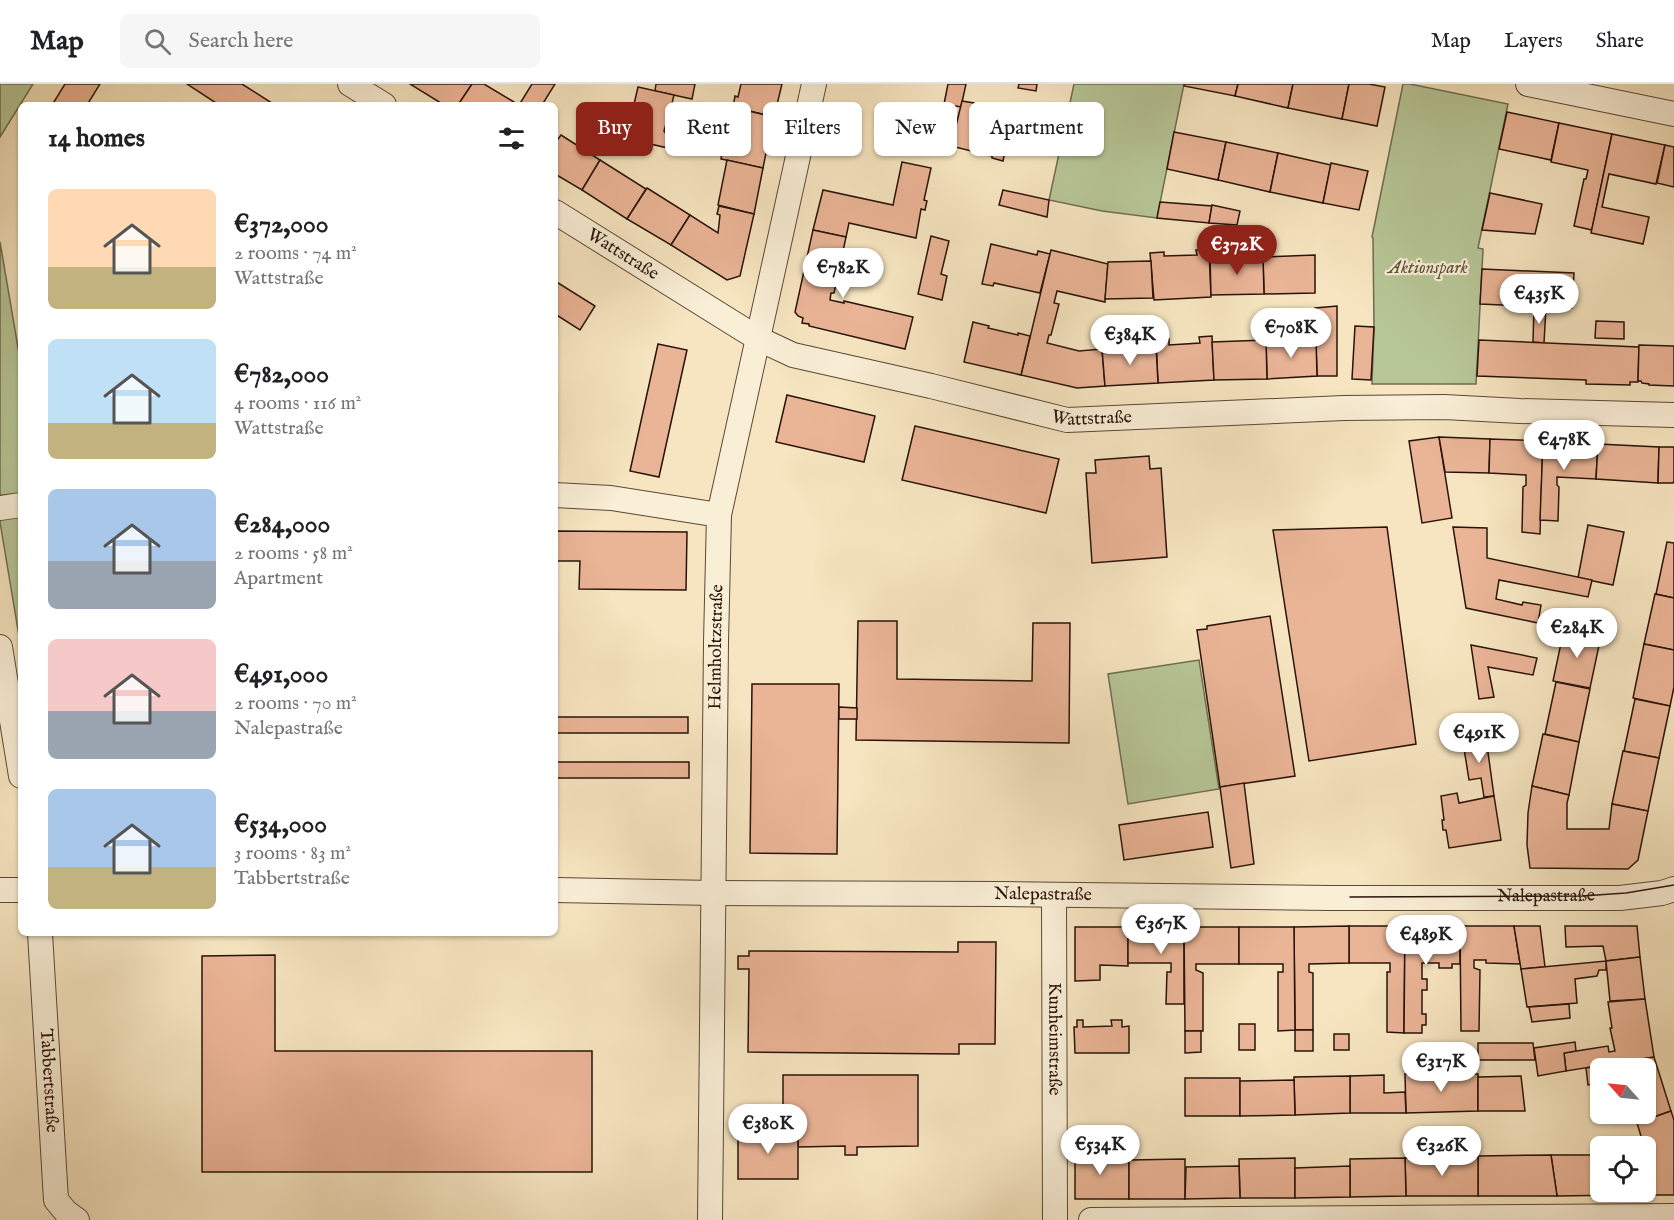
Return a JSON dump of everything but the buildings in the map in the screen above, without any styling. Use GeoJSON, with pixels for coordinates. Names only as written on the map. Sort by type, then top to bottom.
{"type":"FeatureCollection","features":[{"type":"Feature","properties":{"kind":"street"},"geometry":{"type":"LineString","coordinates":[[350,84],[379,102]]}},
{"type":"Feature","properties":{"kind":"street","name":"Helmholtzstraße"},"geometry":{"type":"LineString","coordinates":[[710,1220],[719,515],[814,84]]}},
{"type":"Feature","properties":{"kind":"street"},"geometry":{"type":"LineString","coordinates":[[1528,84],[1674,114]]}},
{"type":"Feature","properties":{"kind":"street","name":"Wattstraße"},"geometry":{"type":"LineString","coordinates":[[558,214],[759,339],[793,355],[925,384],[1067,420],[1344,408],[1444,407],[1674,415]]}},
{"type":"Feature","properties":{"kind":"street"},"geometry":{"type":"LineString","coordinates":[[558,495],[611,498],[719,515]]}},
{"type":"Feature","properties":{"kind":"street"},"geometry":{"type":"LineString","coordinates":[[0,508],[18,505]]}},
{"type":"Feature","properties":{"kind":"street"},"geometry":{"type":"LineString","coordinates":[[0,647],[18,758]]}},
{"type":"Feature","properties":{"kind":"street","name":"Nalepastraße"},"geometry":{"type":"LineString","coordinates":[[558,890],[1330,898],[1620,898],[1674,889]]}},
{"type":"Feature","properties":{"kind":"street"},"geometry":{"type":"LineString","coordinates":[[0,890],[18,890]]}},
{"type":"Feature","properties":{"kind":"street","name":"Kunheimstraße"},"geometry":{"type":"LineString","coordinates":[[1054,895],[1055,1220]]}},
{"type":"Feature","properties":{"kind":"street","name":"Tabbertstraße"},"geometry":{"type":"LineString","coordinates":[[40,936],[56,1200],[66,1212],[78,1220]]}},
{"type":"Feature","properties":{"kind":"street"},"geometry":{"type":"LineString","coordinates":[[1091,1220],[1674,1216]]}},
{"type":"Feature","properties":{"kind":"green space"},"geometry":{"type":"Polygon","coordinates":[[[0,84],[33,84],[22,102],[18,102],[18,108],[0,137],[0,84]]]}},
{"type":"Feature","properties":{"kind":"green space"},"geometry":{"type":"Polygon","coordinates":[[[1074,84],[1184,84],[1157,218],[1102,211],[1049,200],[1058,156],[1104,156],[1104,102],[1070,102],[1074,84]]]}},
{"type":"Feature","properties":{"kind":"green space","name":"Aktionspark"},"geometry":{"type":"Polygon","coordinates":[[[1403,84],[1508,104],[1478,248],[1483,249],[1476,384],[1372,384],[1374,327],[1372,237],[1403,84]]]}},
{"type":"Feature","properties":{"kind":"green space"},"geometry":{"type":"Polygon","coordinates":[[[0,242],[18,347],[18,630],[0,522],[0,242]]]}},
{"type":"Feature","properties":{"kind":"green space"},"geometry":{"type":"Polygon","coordinates":[[[1199,660],[1219,789],[1128,804],[1108,674],[1199,660]]]}},
{"type":"Feature","properties":{"kind":"tram line"},"geometry":{"type":"LineString","coordinates":[[1350,897],[1582,896],[1626,893],[1674,885]]}}]}
